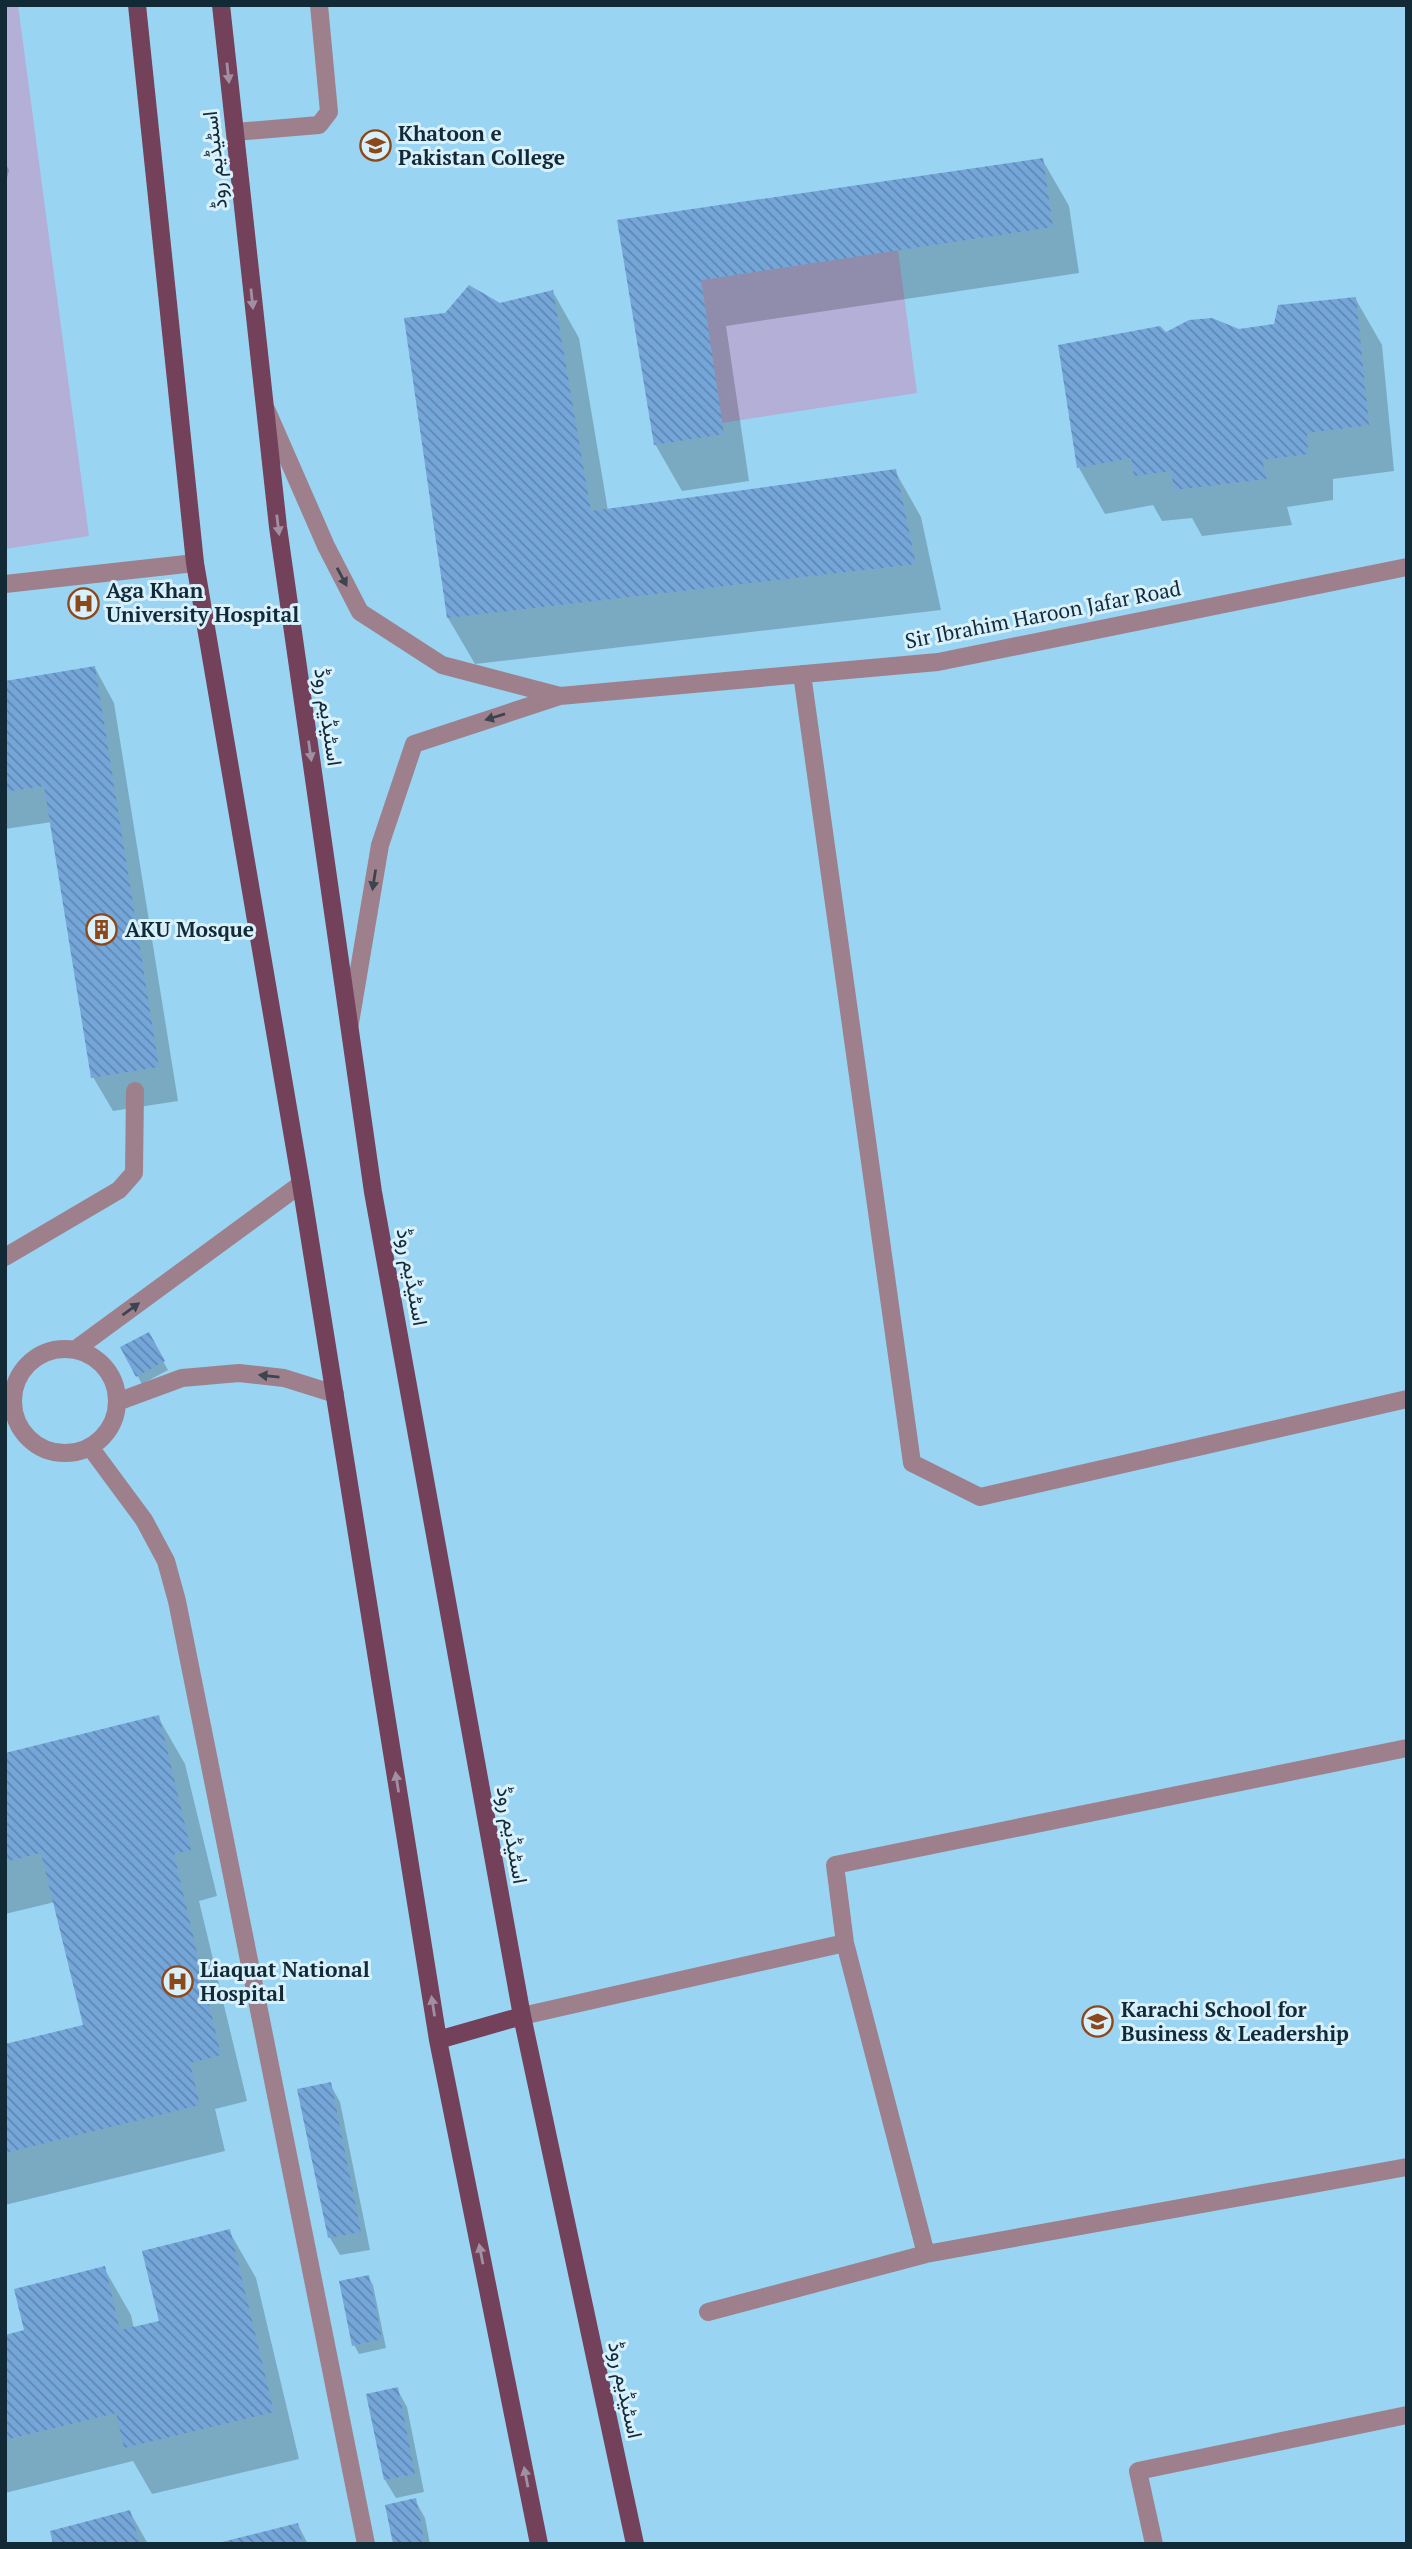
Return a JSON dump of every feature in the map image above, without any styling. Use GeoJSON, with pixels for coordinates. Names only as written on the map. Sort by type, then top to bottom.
{"type":"FeatureCollection","features":[{"type":"Feature","properties":{"kind":"main road"},"geometry":{"type":"LineString","coordinates":[[137,5],[195,563],[301,1184],[438,2040],[540,2544]]}},
{"type":"Feature","properties":{"kind":"main road","name":"اسٹیڈیم روڈ"},"geometry":{"type":"LineString","coordinates":[[221,5],[278,527],[373,1192],[522,2017],[635,2544]]}},
{"type":"Feature","properties":{"kind":"main road"},"geometry":{"type":"LineString","coordinates":[[438,2040],[522,2017]]}},
{"type":"Feature","properties":{"kind":"street"},"geometry":{"type":"LineString","coordinates":[[234,132],[298,129],[319,125],[329,112],[319,5]]}},
{"type":"Feature","properties":{"kind":"street"},"geometry":{"type":"LineString","coordinates":[[264,403],[326,546],[360,611],[442,665],[560,696]]}},
{"type":"Feature","properties":{"kind":"street"},"geometry":{"type":"LineString","coordinates":[[5,584],[195,563]]}},
{"type":"Feature","properties":{"kind":"street","name":"Sir Ibrahim Haroon Jafar Road"},"geometry":{"type":"LineString","coordinates":[[560,696],[938,662],[1407,567]]}},
{"type":"Feature","properties":{"kind":"street"},"geometry":{"type":"LineString","coordinates":[[802,674],[912,1463],[980,1497],[1407,1399]]}},
{"type":"Feature","properties":{"kind":"street"},"geometry":{"type":"LineString","coordinates":[[350,1028],[380,845],[414,744],[560,696]]}},
{"type":"Feature","properties":{"kind":"street"},"geometry":{"type":"LineString","coordinates":[[5,1256],[119,1191],[134,1173],[135,1091]]}},
{"type":"Feature","properties":{"kind":"street"},"geometry":{"type":"LineString","coordinates":[[76,1349],[301,1184]]}},
{"type":"Feature","properties":{"kind":"street"},"geometry":{"type":"LineString","coordinates":[[57,1349],[76,1349],[92,1356],[106,1368],[114,1385],[117,1402],[113,1420],[104,1436],[90,1447],[73,1452],[55,1452],[37,1445],[10,1420],[13,1399],[17,1381],[26,1366],[40,1355],[57,1349]]}},
{"type":"Feature","properties":{"kind":"street"},"geometry":{"type":"LineString","coordinates":[[117,1402],[182,1378],[239,1373],[284,1378],[335,1394]]}},
{"type":"Feature","properties":{"kind":"street"},"geometry":{"type":"LineString","coordinates":[[90,1447],[144,1520],[166,1561],[177,1601],[366,2544]]}},
{"type":"Feature","properties":{"kind":"street"},"geometry":{"type":"LineString","coordinates":[[926,2254],[845,1943],[835,1864],[1407,1748]]}},
{"type":"Feature","properties":{"kind":"street"},"geometry":{"type":"LineString","coordinates":[[522,2017],[845,1943]]}},
{"type":"Feature","properties":{"kind":"street"},"geometry":{"type":"LineString","coordinates":[[708,2312],[926,2254],[1407,2167]]}},
{"type":"Feature","properties":{"kind":"street"},"geometry":{"type":"LineString","coordinates":[[1154,2544],[1138,2471],[1407,2415]]}},
{"type":"Feature","properties":{"kind":"shaded area"},"geometry":{"type":"Polygon","coordinates":[[[5,5],[18,5],[89,536],[5,549],[5,5]]]}},
{"type":"Feature","properties":{"kind":"shaded area"},"geometry":{"type":"Polygon","coordinates":[[[898,250],[917,393],[722,423],[701,280],[898,250]]]}},
{"type":"Feature","properties":{"kind":"building"},"geometry":{"type":"Polygon","coordinates":[[[1043,158],[1053,227],[701,280],[724,434],[654,445],[617,220],[1043,158]]]}},
{"type":"Feature","properties":{"kind":"building"},"geometry":{"type":"Polygon","coordinates":[[[469,285],[500,303],[553,290],[591,511],[896,469],[916,564],[447,618],[404,318],[445,313],[469,285]]]}},
{"type":"Feature","properties":{"kind":"building"},"geometry":{"type":"Polygon","coordinates":[[[1356,297],[1369,425],[1307,433],[1308,454],[1262,460],[1267,479],[1174,490],[1171,471],[1134,476],[1131,458],[1077,468],[1058,345],[1160,326],[1166,332],[1189,320],[1212,318],[1239,329],[1274,324],[1278,305],[1356,297]]]}},
{"type":"Feature","properties":{"kind":"building","name":"AKU Mosque"},"geometry":{"type":"Polygon","coordinates":[[[95,666],[159,1067],[91,1078],[44,786],[5,792],[5,681],[95,666]]]}},
{"type":"Feature","properties":{"kind":"building"},"geometry":{"type":"Polygon","coordinates":[[[149,1332],[165,1361],[136,1377],[120,1347],[149,1332]]]}},
{"type":"Feature","properties":{"kind":"building"},"geometry":{"type":"Polygon","coordinates":[[[159,1715],[191,1850],[174,1854],[221,2055],[190,2063],[200,2105],[5,2153],[5,2044],[83,2025],[41,1853],[5,1862],[5,1753],[159,1715]]]}},
{"type":"Feature","properties":{"kind":"building"},"geometry":{"type":"Polygon","coordinates":[[[331,2082],[361,2232],[328,2238],[297,2089],[331,2082]]]}},
{"type":"Feature","properties":{"kind":"building"},"geometry":{"type":"Polygon","coordinates":[[[230,2229],[274,2412],[124,2448],[116,2413],[5,2440],[5,2335],[24,2330],[14,2289],[105,2266],[120,2330],[159,2321],[142,2251],[230,2229]]]}},
{"type":"Feature","properties":{"kind":"building"},"geometry":{"type":"Polygon","coordinates":[[[369,2275],[382,2339],[352,2346],[339,2281],[369,2275]]]}},
{"type":"Feature","properties":{"kind":"building"},"geometry":{"type":"Polygon","coordinates":[[[398,2387],[415,2474],[384,2480],[366,2394],[398,2387]]]}},
{"type":"Feature","properties":{"kind":"building"},"geometry":{"type":"Polygon","coordinates":[[[416,2498],[425,2544],[393,2544],[385,2505],[416,2498]]]}},
{"type":"Feature","properties":{"kind":"building"},"geometry":{"type":"Polygon","coordinates":[[[130,2510],[140,2544],[53,2544],[50,2531],[130,2510]]]}},
{"type":"Feature","properties":{"kind":"building"},"geometry":{"type":"Polygon","coordinates":[[[298,2523],[303,2544],[218,2544],[218,2543],[298,2523]]]}},
{"type":"Feature","properties":{"kind":"place","name":"Khatoon e Pakistan College"},"geometry":{"type":"Point","coordinates":[375,146]}},
{"type":"Feature","properties":{"kind":"place","name":"Aga Khan University Hospital"},"geometry":{"type":"Point","coordinates":[83,603]}},
{"type":"Feature","properties":{"kind":"place","name":"AKU Mosque"},"geometry":{"type":"Point","coordinates":[102,930]}},
{"type":"Feature","properties":{"kind":"place","name":"Liaquat National Hospital"},"geometry":{"type":"Point","coordinates":[177,1982]}},
{"type":"Feature","properties":{"kind":"place","name":"Karachi School for Business & Leadership"},"geometry":{"type":"Point","coordinates":[1098,2022]}}]}
